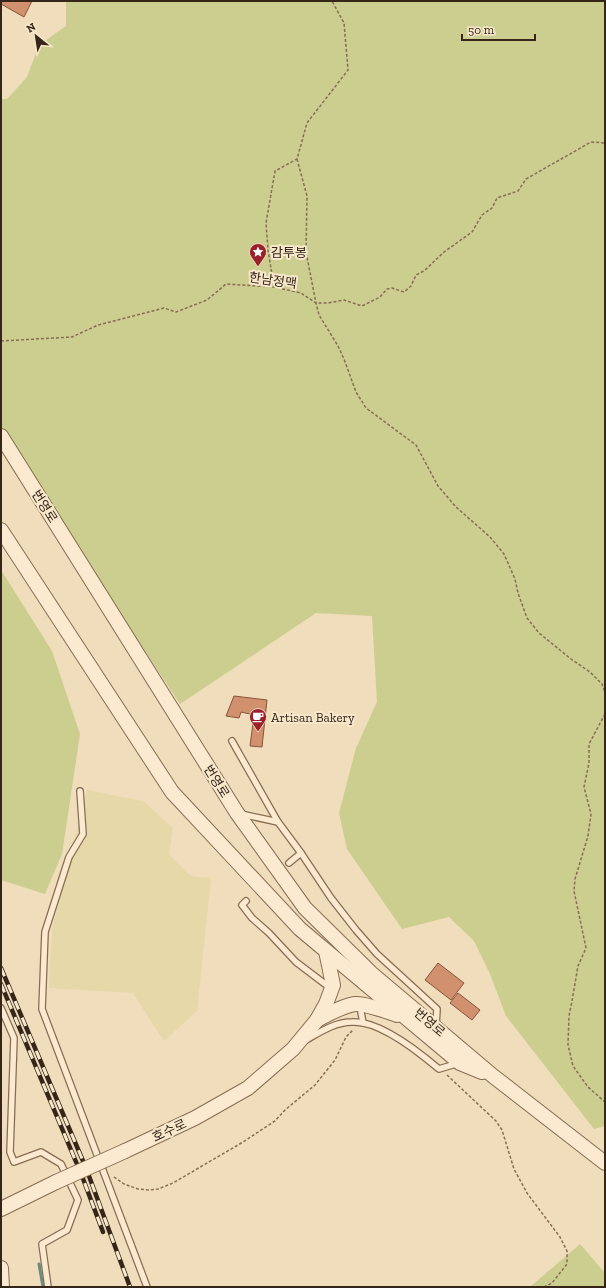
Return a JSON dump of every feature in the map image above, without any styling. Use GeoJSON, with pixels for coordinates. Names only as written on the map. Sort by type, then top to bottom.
{"type":"FeatureCollection","features":[{"type":"Feature","properties":{"kind":"street","name":"번영로"},"geometry":{"type":"LineString","coordinates":[[1,436],[237,813],[305,908],[371,973],[493,1076],[605,1163]]}},
{"type":"Feature","properties":{"kind":"street","name":"번영로"},"geometry":{"type":"LineString","coordinates":[[1,530],[172,792],[300,929],[460,1063],[493,1076]]}},
{"type":"Feature","properties":{"kind":"street","name":"호수로"},"geometry":{"type":"LineString","coordinates":[[1,1209],[195,1118],[248,1088],[293,1049],[317,1020],[326,1004],[333,985],[326,951]]}},
{"type":"Feature","properties":{"kind":"street","name":"호수로"},"geometry":{"type":"LineString","coordinates":[[317,1020],[339,1009],[356,1004],[384,1010],[408,1019]]}},
{"type":"Feature","properties":{"kind":"street"},"geometry":{"type":"LineString","coordinates":[[1,1268],[2,1287]]}},
{"type":"Feature","properties":{"kind":"lane"},"geometry":{"type":"LineString","coordinates":[[232,741],[278,822],[331,898],[356,930],[378,954],[437,1009],[436,1027]]}},
{"type":"Feature","properties":{"kind":"lane"},"geometry":{"type":"LineString","coordinates":[[80,791],[83,834],[69,857],[45,932],[42,1009],[103,1174],[147,1287]]}},
{"type":"Feature","properties":{"kind":"lane"},"geometry":{"type":"LineString","coordinates":[[237,813],[278,822]]}},
{"type":"Feature","properties":{"kind":"lane"},"geometry":{"type":"LineString","coordinates":[[289,863],[301,853]]}},
{"type":"Feature","properties":{"kind":"lane"},"geometry":{"type":"LineString","coordinates":[[246,901],[242,905],[252,918],[269,933],[296,962],[325,984]]}},
{"type":"Feature","properties":{"kind":"lane"},"geometry":{"type":"LineString","coordinates":[[1,1008],[14,1038],[10,1152],[14,1162],[41,1152],[61,1164],[78,1200],[67,1230],[42,1244],[48,1287]]}},
{"type":"Feature","properties":{"kind":"lane"},"geometry":{"type":"LineString","coordinates":[[361,1012],[363,1023]]}},
{"type":"Feature","properties":{"kind":"lane"},"geometry":{"type":"LineString","coordinates":[[293,1049],[332,1026],[352,1022],[363,1023],[388,1032],[440,1069],[460,1063]]}},
{"type":"Feature","properties":{"kind":"path"},"geometry":{"type":"LineString","coordinates":[[332,1],[344,23],[348,70],[307,123],[297,160],[307,196],[306,252],[319,315],[338,346],[356,392],[366,408],[416,445],[438,486],[456,507],[490,537],[504,554],[515,579],[518,593],[527,618],[539,633],[571,659],[590,672],[602,684],[605,692]]}},
{"type":"Feature","properties":{"kind":"path"},"geometry":{"type":"LineString","coordinates":[[316,303],[328,303],[344,300],[362,306],[380,297],[387,289],[392,288],[404,292],[411,286],[416,275],[424,271],[444,252],[472,232],[482,214],[492,208],[498,198],[518,192],[526,178],[591,142],[605,143]]}},
{"type":"Feature","properties":{"kind":"path"},"geometry":{"type":"LineString","coordinates":[[274,287],[268,250],[266,223],[268,208],[275,171],[297,160]]}},
{"type":"Feature","properties":{"kind":"path","name":"한남정맥"},"geometry":{"type":"LineString","coordinates":[[1,341],[72,337],[98,324],[164,308],[176,312],[207,300],[226,284],[274,287],[301,293],[316,303]]}},
{"type":"Feature","properties":{"kind":"path"},"geometry":{"type":"LineString","coordinates":[[605,714],[589,744],[589,763],[584,787],[591,814],[588,836],[576,879],[574,892],[586,948],[578,966],[569,1016],[568,1045],[573,1066],[588,1087],[605,1102]]}},
{"type":"Feature","properties":{"kind":"path"},"geometry":{"type":"LineString","coordinates":[[103,1174],[109,1174],[124,1184],[138,1189],[158,1189],[173,1183],[243,1142],[275,1121],[285,1110],[315,1085],[335,1060],[346,1037],[353,1029],[363,1023]]}},
{"type":"Feature","properties":{"kind":"path"},"geometry":{"type":"LineString","coordinates":[[440,1069],[496,1121],[502,1130],[514,1169],[527,1193],[560,1237],[567,1250],[567,1264],[552,1283],[544,1287]]}},
{"type":"Feature","properties":{"kind":"shaded area"},"geometry":{"type":"Polygon","coordinates":[[[87,790],[143,801],[173,828],[169,854],[191,876],[211,878],[197,1011],[164,1041],[133,993],[49,988],[52,929],[87,790]]]}},
{"type":"Feature","properties":{"kind":"green space"},"geometry":{"type":"Polygon","coordinates":[[[66,1],[605,1],[605,1126],[594,1129],[506,1016],[490,974],[474,941],[449,917],[402,929],[347,849],[339,813],[356,748],[377,702],[372,616],[316,613],[180,704],[1,433],[1,99],[7,99],[27,77],[39,45],[66,26],[66,1]]]}},
{"type":"Feature","properties":{"kind":"green space"},"geometry":{"type":"Polygon","coordinates":[[[1,570],[52,651],[80,734],[62,854],[45,894],[1,880],[1,570]]]}},
{"type":"Feature","properties":{"kind":"green space"},"geometry":{"type":"Polygon","coordinates":[[[580,1244],[605,1273],[605,1287],[530,1287],[580,1244]]]}},
{"type":"Feature","properties":{"kind":"building"},"geometry":{"type":"Polygon","coordinates":[[[1,1],[32,1],[24,17],[1,4],[1,1]]]}},
{"type":"Feature","properties":{"kind":"building","name":"Artisan Bakery"},"geometry":{"type":"Polygon","coordinates":[[[234,696],[267,700],[262,747],[250,746],[254,715],[241,712],[239,718],[226,716],[234,696]]]}},
{"type":"Feature","properties":{"kind":"building"},"geometry":{"type":"Polygon","coordinates":[[[438,963],[464,983],[451,1000],[425,980],[438,963]]]}},
{"type":"Feature","properties":{"kind":"building"},"geometry":{"type":"Polygon","coordinates":[[[458,993],[480,1010],[472,1020],[450,1003],[458,993]]]}},
{"type":"Feature","properties":{"kind":"waterway"},"geometry":{"type":"LineString","coordinates":[[39,1264],[43,1287]]}},
{"type":"Feature","properties":{"kind":"railway"},"geometry":{"type":"LineString","coordinates":[[1,968],[86,1168],[130,1287]]}},
{"type":"Feature","properties":{"kind":"railway"},"geometry":{"type":"LineString","coordinates":[[1,984],[82,1176],[103,1232]]}},
{"type":"Feature","properties":{"kind":"place","name":"감투봉"},"geometry":{"type":"Point","coordinates":[258,267]}},
{"type":"Feature","properties":{"kind":"place","name":"Artisan Bakery"},"geometry":{"type":"Point","coordinates":[258,732]}}]}
